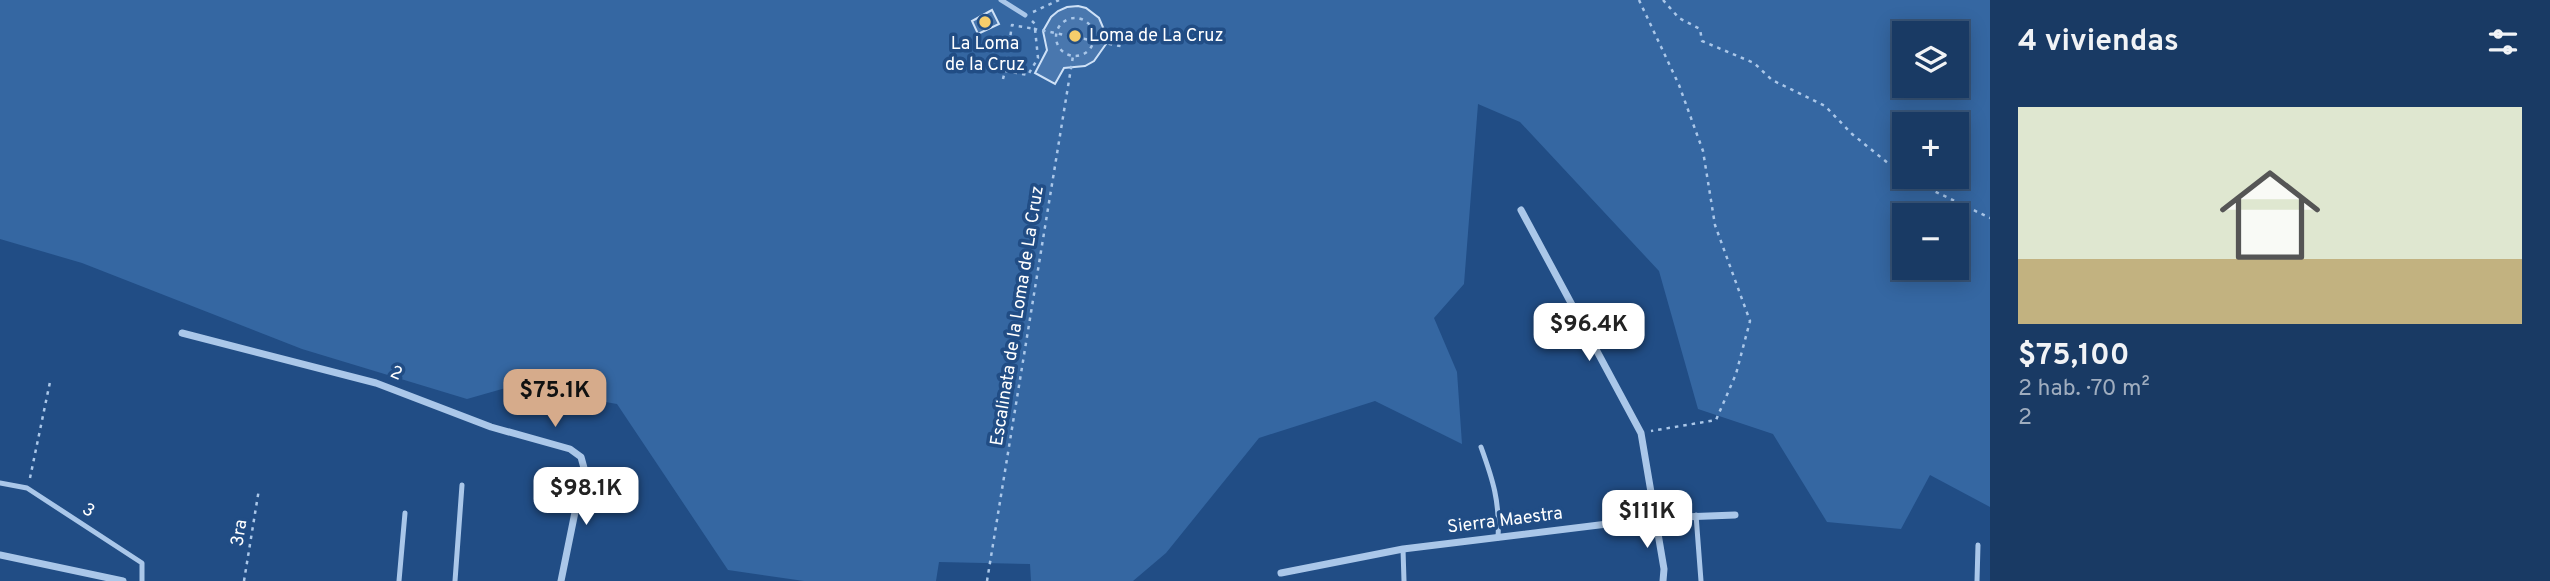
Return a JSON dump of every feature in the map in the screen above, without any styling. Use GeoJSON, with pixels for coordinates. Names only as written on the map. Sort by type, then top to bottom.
{"type":"FeatureCollection","features":[{"type":"Feature","properties":{"kind":"street"},"geometry":{"type":"LineString","coordinates":[[1521,209],[1641,433],[1656,518],[1663,581]]}},
{"type":"Feature","properties":{"kind":"street","name":"2"},"geometry":{"type":"LineString","coordinates":[[182,333],[376,383],[491,427],[570,449],[581,457],[584,468],[561,581]]}},
{"type":"Feature","properties":{"kind":"street","name":"Sierra Maestra"},"geometry":{"type":"LineString","coordinates":[[1281,573],[1403,549],[1656,518],[1735,516]]}},
{"type":"Feature","properties":{"kind":"street"},"geometry":{"type":"LineString","coordinates":[[0,555],[123,581]]}},
{"type":"Feature","properties":{"kind":"lane"},"geometry":{"type":"LineString","coordinates":[[1001,0],[1026,15]]}},
{"type":"Feature","properties":{"kind":"lane"},"geometry":{"type":"LineString","coordinates":[[1481,447],[1497,494],[1498,538]]}},
{"type":"Feature","properties":{"kind":"lane","name":"3"},"geometry":{"type":"LineString","coordinates":[[0,482],[27,488],[142,563],[142,581]]}},
{"type":"Feature","properties":{"kind":"lane"},"geometry":{"type":"LineString","coordinates":[[455,581],[463,485]]}},
{"type":"Feature","properties":{"kind":"lane"},"geometry":{"type":"LineString","coordinates":[[399,581],[405,513]]}},
{"type":"Feature","properties":{"kind":"lane"},"geometry":{"type":"LineString","coordinates":[[1696,515],[1701,581]]}},
{"type":"Feature","properties":{"kind":"lane"},"geometry":{"type":"LineString","coordinates":[[1977,581],[1978,545]]}},
{"type":"Feature","properties":{"kind":"lane"},"geometry":{"type":"LineString","coordinates":[[1403,549],[1404,581]]}},
{"type":"Feature","properties":{"kind":"path"},"geometry":{"type":"LineString","coordinates":[[1026,15],[1059,0]]}},
{"type":"Feature","properties":{"kind":"path"},"geometry":{"type":"LineString","coordinates":[[1639,0],[1679,85],[1703,151],[1714,225],[1750,321],[1736,374],[1716,420],[1641,433]]}},
{"type":"Feature","properties":{"kind":"path"},"geometry":{"type":"LineString","coordinates":[[1663,0],[1679,18],[1700,29],[1702,41],[1754,63],[1772,80],[1825,106],[1852,134],[1892,166]]}},
{"type":"Feature","properties":{"kind":"path"},"geometry":{"type":"LineString","coordinates":[[1075,18],[1087,23],[1094,34],[1094,41],[1084,54],[1073,56],[1061,51],[1056,33],[1063,22],[1075,18]]}},
{"type":"Feature","properties":{"kind":"path"},"geometry":{"type":"LineString","coordinates":[[1003,79],[1012,25],[1125,47]]}},
{"type":"Feature","properties":{"kind":"path"},"geometry":{"type":"LineString","coordinates":[[1004,71],[1028,75],[1038,58],[1035,29]]}},
{"type":"Feature","properties":{"kind":"path","name":"Escalinata de la Loma de La Cruz"},"geometry":{"type":"LineString","coordinates":[[987,581],[1073,56]]}},
{"type":"Feature","properties":{"kind":"path"},"geometry":{"type":"LineString","coordinates":[[1931,189],[1990,218]]}},
{"type":"Feature","properties":{"kind":"path"},"geometry":{"type":"LineString","coordinates":[[27,488],[50,382]]}},
{"type":"Feature","properties":{"kind":"path","name":"3ra"},"geometry":{"type":"LineString","coordinates":[[244,581],[260,489]]}},
{"type":"Feature","properties":{"kind":"shaded area"},"geometry":{"type":"Polygon","coordinates":[[[0,0],[1990,0],[1990,507],[1930,475],[1901,529],[1827,522],[1773,434],[1698,409],[1659,271],[1520,122],[1478,104],[1464,284],[1434,318],[1457,372],[1462,444],[1375,401],[1259,438],[1166,553],[1133,581],[1031,581],[1030,564],[939,562],[936,581],[804,581],[728,570],[617,404],[513,386],[467,399],[302,349],[82,263],[0,239],[0,0]]]}},
{"type":"Feature","properties":{"kind":"building"},"geometry":{"type":"Polygon","coordinates":[[[1078,6],[1086,8],[1099,18],[1105,32],[1106,44],[1094,61],[1085,66],[1064,68],[1055,84],[1035,73],[1047,50],[1043,31],[1058,11],[1078,6]]]}},
{"type":"Feature","properties":{"kind":"building","name":"La Loma de la Cruz"},"geometry":{"type":"Polygon","coordinates":[[[992,10],[999,24],[978,34],[972,21],[992,10]]]}},
{"type":"Feature","properties":{"kind":"place","name":"La Loma de la Cruz"},"geometry":{"type":"Point","coordinates":[985,22]}},
{"type":"Feature","properties":{"kind":"place","name":"Loma de La Cruz"},"geometry":{"type":"Point","coordinates":[1075,36]}}]}
